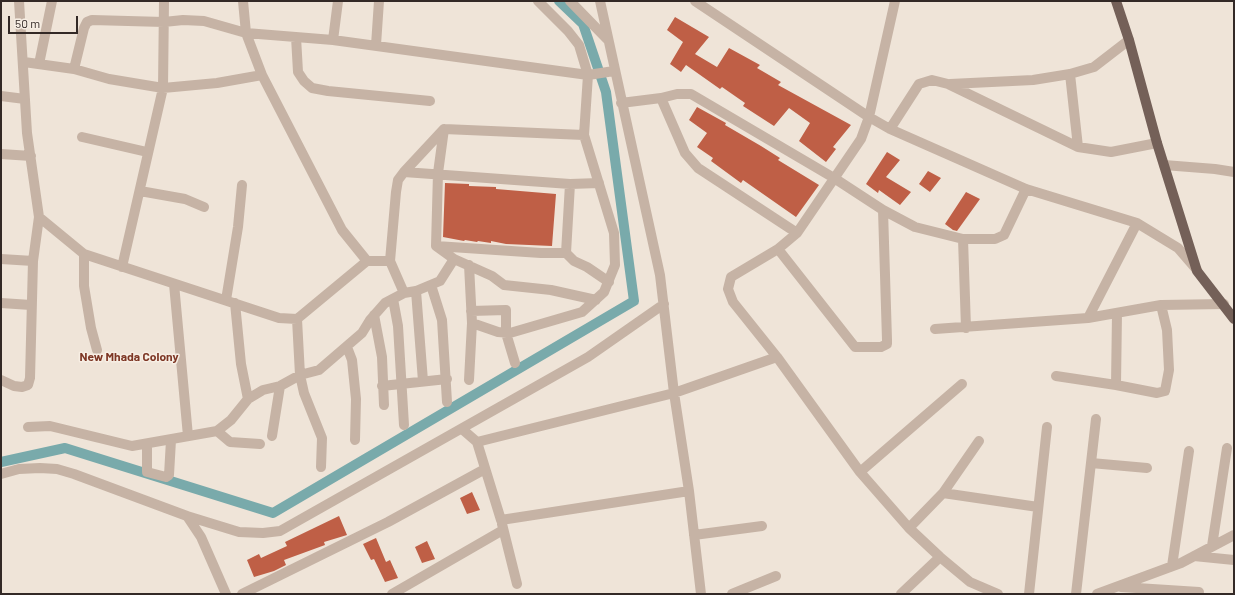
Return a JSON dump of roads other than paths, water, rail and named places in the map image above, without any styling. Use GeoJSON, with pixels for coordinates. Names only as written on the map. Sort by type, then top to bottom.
{"type":"FeatureCollection","features":[{"type":"Feature","properties":{"kind":"main road"},"geometry":{"type":"LineString","coordinates":[[1116,1],[1129,40],[1157,143],[1198,271],[1234,319]]}},
{"type":"Feature","properties":{"kind":"street"},"geometry":{"type":"LineString","coordinates":[[1,380],[14,386],[22,387],[28,385],[30,378],[33,261],[39,217],[25,99],[24,62],[19,1]]}},
{"type":"Feature","properties":{"kind":"street"},"geometry":{"type":"LineString","coordinates":[[39,64],[52,1]]}},
{"type":"Feature","properties":{"kind":"street"},"geometry":{"type":"LineString","coordinates":[[122,267],[140,191],[147,152],[163,88],[164,1]]}},
{"type":"Feature","properties":{"kind":"street"},"geometry":{"type":"LineString","coordinates":[[243,1],[246,33],[262,76],[342,230],[367,261]]}},
{"type":"Feature","properties":{"kind":"street"},"geometry":{"type":"LineString","coordinates":[[333,40],[338,1]]}},
{"type":"Feature","properties":{"kind":"street"},"geometry":{"type":"LineString","coordinates":[[376,45],[379,1]]}},
{"type":"Feature","properties":{"kind":"street"},"geometry":{"type":"LineString","coordinates":[[472,323],[498,332],[506,332],[582,312],[604,292],[615,266],[614,234],[584,135],[591,75],[579,45],[568,31],[538,1]]}},
{"type":"Feature","properties":{"kind":"street"},"geometry":{"type":"LineString","coordinates":[[570,1],[607,39]]}},
{"type":"Feature","properties":{"kind":"street"},"geometry":{"type":"LineString","coordinates":[[600,1],[612,71],[621,103],[660,275],[674,393],[689,491],[701,594]]}},
{"type":"Feature","properties":{"kind":"street"},"geometry":{"type":"LineString","coordinates":[[695,1],[869,117],[890,129],[1026,189],[1137,223],[1178,248],[1198,271]]}},
{"type":"Feature","properties":{"kind":"street"},"geometry":{"type":"LineString","coordinates":[[895,1],[869,117],[861,139],[797,232],[778,249],[731,277],[728,289],[733,302],[777,357],[860,472],[909,528],[970,582],[998,594]]}},
{"type":"Feature","properties":{"kind":"street"},"geometry":{"type":"LineString","coordinates":[[74,69],[87,22],[92,20],[164,22],[183,20],[204,21],[246,33],[376,45],[591,75],[612,71]]}},
{"type":"Feature","properties":{"kind":"street"},"geometry":{"type":"LineString","coordinates":[[296,37],[298,72],[304,81],[312,88],[430,101]]}},
{"type":"Feature","properties":{"kind":"street"},"geometry":{"type":"LineString","coordinates":[[948,84],[1033,80],[1070,74],[1094,67],[1129,40]]}},
{"type":"Feature","properties":{"kind":"street"},"geometry":{"type":"LineString","coordinates":[[24,62],[74,69],[109,79],[163,88],[217,83],[262,76]]}},
{"type":"Feature","properties":{"kind":"street"},"geometry":{"type":"LineString","coordinates":[[1070,74],[1078,147]]}},
{"type":"Feature","properties":{"kind":"street"},"geometry":{"type":"LineString","coordinates":[[890,129],[919,84],[932,80],[948,84],[1078,147],[1111,152],[1157,143]]}},
{"type":"Feature","properties":{"kind":"street"},"geometry":{"type":"LineString","coordinates":[[621,103],[661,98],[677,94],[691,94],[834,178],[883,210],[915,227],[964,239],[995,239],[1004,235],[1026,189]]}},
{"type":"Feature","properties":{"kind":"street"},"geometry":{"type":"LineString","coordinates":[[1,96],[25,99]]}},
{"type":"Feature","properties":{"kind":"street"},"geometry":{"type":"LineString","coordinates":[[661,98],[683,150],[698,168],[797,232]]}},
{"type":"Feature","properties":{"kind":"street"},"geometry":{"type":"LineString","coordinates":[[404,293],[390,261],[398,180],[444,129],[584,135]]}},
{"type":"Feature","properties":{"kind":"street"},"geometry":{"type":"LineString","coordinates":[[436,246],[438,173],[444,129]]}},
{"type":"Feature","properties":{"kind":"street"},"geometry":{"type":"LineString","coordinates":[[82,137],[147,152]]}},
{"type":"Feature","properties":{"kind":"street"},"geometry":{"type":"LineString","coordinates":[[1,154],[31,156]]}},
{"type":"Feature","properties":{"kind":"street"},"geometry":{"type":"LineString","coordinates":[[1164,165],[1234,172]]}},
{"type":"Feature","properties":{"kind":"street"},"geometry":{"type":"LineString","coordinates":[[404,172],[438,173],[570,184],[599,183]]}},
{"type":"Feature","properties":{"kind":"street"},"geometry":{"type":"LineString","coordinates":[[566,253],[570,184]]}},
{"type":"Feature","properties":{"kind":"street"},"geometry":{"type":"LineString","coordinates":[[242,185],[230,302],[248,398]]}},
{"type":"Feature","properties":{"kind":"street"},"geometry":{"type":"LineString","coordinates":[[140,191],[185,199],[204,207]]}},
{"type":"Feature","properties":{"kind":"street"},"geometry":{"type":"LineString","coordinates":[[778,249],[855,347],[881,347],[887,344],[888,340],[883,210]]}},
{"type":"Feature","properties":{"kind":"street"},"geometry":{"type":"LineString","coordinates":[[39,217],[84,254],[279,318],[297,319],[367,261],[390,261]]}},
{"type":"Feature","properties":{"kind":"street"},"geometry":{"type":"LineString","coordinates":[[1088,318],[1137,223]]}},
{"type":"Feature","properties":{"kind":"street"},"geometry":{"type":"LineString","coordinates":[[964,239],[966,328]]}},
{"type":"Feature","properties":{"kind":"street"},"geometry":{"type":"LineString","coordinates":[[436,246],[541,254],[566,253],[574,261],[587,267],[609,282]]}},
{"type":"Feature","properties":{"kind":"street"},"geometry":{"type":"LineString","coordinates":[[436,246],[454,259],[492,276],[504,285],[551,290],[596,300]]}},
{"type":"Feature","properties":{"kind":"street"},"geometry":{"type":"LineString","coordinates":[[84,254],[84,286],[91,328],[98,350]]}},
{"type":"Feature","properties":{"kind":"street"},"geometry":{"type":"LineString","coordinates":[[1,259],[33,261]]}},
{"type":"Feature","properties":{"kind":"street"},"geometry":{"type":"LineString","coordinates":[[28,427],[50,426],[132,446],[147,445],[217,431],[231,420],[248,398],[263,390],[280,386],[300,375],[319,370],[348,347],[362,333],[374,315],[385,303],[404,293],[416,291],[440,281],[454,259]]}},
{"type":"Feature","properties":{"kind":"street"},"geometry":{"type":"LineString","coordinates":[[469,265],[472,323],[469,380]]}},
{"type":"Feature","properties":{"kind":"street"},"geometry":{"type":"LineString","coordinates":[[174,284],[188,436]]}},
{"type":"Feature","properties":{"kind":"street"},"geometry":{"type":"LineString","coordinates":[[431,285],[442,320],[447,379],[447,402]]}},
{"type":"Feature","properties":{"kind":"street"},"geometry":{"type":"LineString","coordinates":[[416,291],[424,381]]}},
{"type":"Feature","properties":{"kind":"street"},"geometry":{"type":"LineString","coordinates":[[393,299],[398,326],[404,425]]}},
{"type":"Feature","properties":{"kind":"street"},"geometry":{"type":"LineString","coordinates":[[1,304],[31,305]]}},
{"type":"Feature","properties":{"kind":"street"},"geometry":{"type":"LineString","coordinates":[[1,474],[19,469],[56,469],[74,474],[187,516],[239,532],[263,533],[280,531],[588,357],[664,304]]}},
{"type":"Feature","properties":{"kind":"street"},"geometry":{"type":"LineString","coordinates":[[935,329],[966,328],[1088,318],[1161,305],[1224,304]]}},
{"type":"Feature","properties":{"kind":"street"},"geometry":{"type":"LineString","coordinates":[[1056,376],[1157,393],[1165,391],[1169,370],[1167,330],[1161,305]]}},
{"type":"Feature","properties":{"kind":"street"},"geometry":{"type":"LineString","coordinates":[[471,311],[506,310],[506,332],[515,363]]}},
{"type":"Feature","properties":{"kind":"street"},"geometry":{"type":"LineString","coordinates":[[1116,385],[1117,313]]}},
{"type":"Feature","properties":{"kind":"street"},"geometry":{"type":"LineString","coordinates":[[374,315],[382,356],[382,386],[384,405]]}},
{"type":"Feature","properties":{"kind":"street"},"geometry":{"type":"LineString","coordinates":[[297,319],[300,375],[304,393],[322,438],[321,467]]}},
{"type":"Feature","properties":{"kind":"street"},"geometry":{"type":"LineString","coordinates":[[348,347],[352,360],[356,399],[354,440]]}},
{"type":"Feature","properties":{"kind":"street"},"geometry":{"type":"LineString","coordinates":[[477,442],[674,393],[777,357]]}},
{"type":"Feature","properties":{"kind":"street"},"geometry":{"type":"LineString","coordinates":[[382,386],[447,379]]}},
{"type":"Feature","properties":{"kind":"street"},"geometry":{"type":"LineString","coordinates":[[860,472],[962,384]]}},
{"type":"Feature","properties":{"kind":"street"},"geometry":{"type":"LineString","coordinates":[[272,436],[280,386]]}},
{"type":"Feature","properties":{"kind":"street"},"geometry":{"type":"LineString","coordinates":[[1076,594],[1096,419]]}},
{"type":"Feature","properties":{"kind":"street"},"geometry":{"type":"LineString","coordinates":[[1029,594],[1047,427]]}},
{"type":"Feature","properties":{"kind":"street"},"geometry":{"type":"LineString","coordinates":[[462,429],[477,442],[481,450],[517,584]]}},
{"type":"Feature","properties":{"kind":"street"},"geometry":{"type":"LineString","coordinates":[[217,431],[230,442],[260,444]]}},
{"type":"Feature","properties":{"kind":"street"},"geometry":{"type":"LineString","coordinates":[[147,445],[147,472],[166,477],[169,475],[171,440]]}},
{"type":"Feature","properties":{"kind":"street"},"geometry":{"type":"LineString","coordinates":[[909,528],[943,493],[979,442]]}},
{"type":"Feature","properties":{"kind":"street"},"geometry":{"type":"LineString","coordinates":[[1212,546],[1227,448]]}},
{"type":"Feature","properties":{"kind":"street"},"geometry":{"type":"LineString","coordinates":[[1172,566],[1189,451]]}},
{"type":"Feature","properties":{"kind":"street"},"geometry":{"type":"LineString","coordinates":[[1091,463],[1147,468]]}},
{"type":"Feature","properties":{"kind":"street"},"geometry":{"type":"LineString","coordinates":[[242,594],[388,522],[485,469]]}},
{"type":"Feature","properties":{"kind":"street"},"geometry":{"type":"LineString","coordinates":[[392,594],[502,525],[689,491]]}},
{"type":"Feature","properties":{"kind":"street"},"geometry":{"type":"LineString","coordinates":[[943,493],[1038,507]]}},
{"type":"Feature","properties":{"kind":"street"},"geometry":{"type":"LineString","coordinates":[[187,516],[202,537],[226,594]]}},
{"type":"Feature","properties":{"kind":"street"},"geometry":{"type":"LineString","coordinates":[[694,535],[762,526]]}},
{"type":"Feature","properties":{"kind":"street"},"geometry":{"type":"LineString","coordinates":[[1097,594],[1172,566],[1234,535]]}},
{"type":"Feature","properties":{"kind":"street"},"geometry":{"type":"LineString","coordinates":[[1194,556],[1234,560]]}},
{"type":"Feature","properties":{"kind":"street"},"geometry":{"type":"LineString","coordinates":[[901,594],[940,557]]}},
{"type":"Feature","properties":{"kind":"street"},"geometry":{"type":"LineString","coordinates":[[732,594],[776,576]]}},
{"type":"Feature","properties":{"kind":"street"},"geometry":{"type":"LineString","coordinates":[[1117,586],[1199,592]]}},
{"type":"Feature","properties":{"kind":"waterway"},"geometry":{"type":"LineString","coordinates":[[1,462],[65,448],[273,513],[634,301],[606,92],[583,24],[559,1]]}},
{"type":"Feature","properties":{"kind":"district","name":"New Mhada Colony"},"geometry":{"type":"Point","coordinates":[129,357]}}]}
